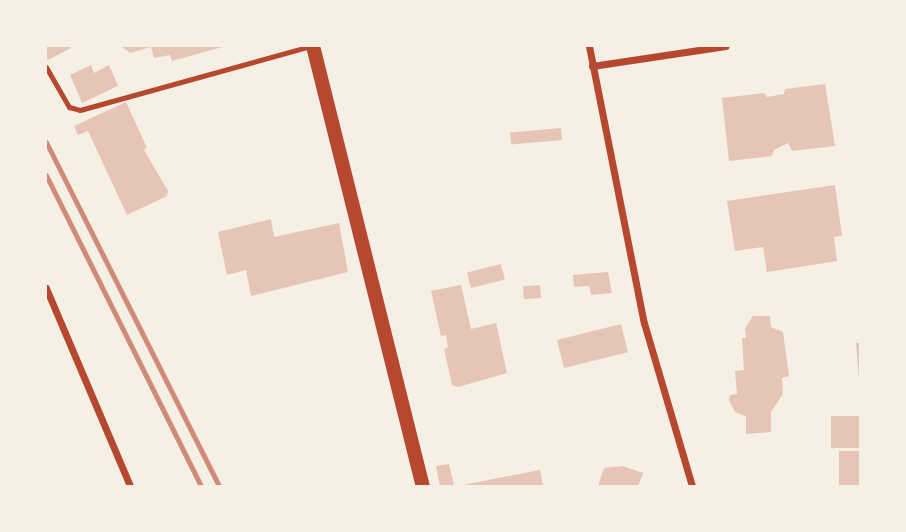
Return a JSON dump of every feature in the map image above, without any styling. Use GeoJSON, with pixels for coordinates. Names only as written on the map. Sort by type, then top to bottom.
{"type":"FeatureCollection","features":[{"type":"Feature","properties":{"kind":"main road"},"geometry":{"type":"LineString","coordinates":[[312,46],[423,486]]}},
{"type":"Feature","properties":{"kind":"street"},"geometry":{"type":"LineString","coordinates":[[589,46],[644,323],[692,486]]}},
{"type":"Feature","properties":{"kind":"street"},"geometry":{"type":"LineString","coordinates":[[592,66],[726,46]]}},
{"type":"Feature","properties":{"kind":"street"},"geometry":{"type":"LineString","coordinates":[[46,288],[130,486]]}},
{"type":"Feature","properties":{"kind":"lane"},"geometry":{"type":"LineString","coordinates":[[46,67],[69,107],[80,110],[312,46]]}},
{"type":"Feature","properties":{"kind":"building"},"geometry":{"type":"Polygon","coordinates":[[[46,46],[70,46],[71,48],[46,61],[46,46]]]}},
{"type":"Feature","properties":{"kind":"building"},"geometry":{"type":"Polygon","coordinates":[[[121,46],[226,46],[172,61],[170,55],[154,58],[151,47],[130,53],[121,46]]]}},
{"type":"Feature","properties":{"kind":"building"},"geometry":{"type":"Polygon","coordinates":[[[91,65],[94,73],[109,65],[118,86],[82,103],[70,75],[91,65]]]}},
{"type":"Feature","properties":{"kind":"building"},"geometry":{"type":"Polygon","coordinates":[[[825,84],[835,146],[792,151],[788,143],[774,150],[772,156],[729,161],[722,98],[764,93],[767,97],[784,94],[785,89],[825,84]]]}},
{"type":"Feature","properties":{"kind":"building"},"geometry":{"type":"Polygon","coordinates":[[[126,102],[147,148],[144,150],[168,191],[167,196],[127,215],[88,131],[78,135],[74,126],[126,102]]]}},
{"type":"Feature","properties":{"kind":"building"},"geometry":{"type":"Polygon","coordinates":[[[561,128],[562,140],[511,144],[510,132],[561,128]]]}},
{"type":"Feature","properties":{"kind":"building"},"geometry":{"type":"Polygon","coordinates":[[[835,185],[842,236],[834,237],[837,261],[767,272],[763,247],[735,251],[727,201],[835,185]]]}},
{"type":"Feature","properties":{"kind":"building"},"geometry":{"type":"Polygon","coordinates":[[[271,219],[274,237],[339,223],[348,272],[251,296],[246,270],[227,275],[218,232],[271,219]]]}},
{"type":"Feature","properties":{"kind":"building"},"geometry":{"type":"Polygon","coordinates":[[[501,264],[505,280],[471,288],[467,272],[501,264]]]}},
{"type":"Feature","properties":{"kind":"building"},"geometry":{"type":"Polygon","coordinates":[[[608,272],[612,293],[591,295],[589,286],[574,287],[573,275],[608,272]]]}},
{"type":"Feature","properties":{"kind":"building"},"geometry":{"type":"Polygon","coordinates":[[[461,285],[471,329],[496,323],[507,373],[458,387],[452,385],[444,349],[448,347],[446,335],[441,336],[431,291],[461,285]]]}},
{"type":"Feature","properties":{"kind":"building"},"geometry":{"type":"Polygon","coordinates":[[[540,285],[541,298],[524,299],[523,286],[540,285]]]}},
{"type":"Feature","properties":{"kind":"building"},"geometry":{"type":"Polygon","coordinates":[[[753,316],[770,316],[771,327],[783,332],[789,376],[782,378],[783,394],[771,412],[771,432],[746,434],[746,416],[735,412],[729,400],[730,395],[737,394],[735,371],[744,370],[742,338],[746,338],[745,328],[753,316]]]}},
{"type":"Feature","properties":{"kind":"building"},"geometry":{"type":"Polygon","coordinates":[[[621,324],[628,352],[564,368],[557,340],[621,324]]]}},
{"type":"Feature","properties":{"kind":"building"},"geometry":{"type":"Polygon","coordinates":[[[856,343],[860,343],[860,380],[859,380],[856,343]]]}},
{"type":"Feature","properties":{"kind":"building"},"geometry":{"type":"Polygon","coordinates":[[[831,416],[860,416],[860,448],[831,448],[831,416]]]}},
{"type":"Feature","properties":{"kind":"building"},"geometry":{"type":"Polygon","coordinates":[[[839,451],[860,451],[860,486],[839,486],[839,451]]]}},
{"type":"Feature","properties":{"kind":"building"},"geometry":{"type":"Polygon","coordinates":[[[449,464],[454,486],[440,486],[436,466],[449,464]]]}},
{"type":"Feature","properties":{"kind":"building"},"geometry":{"type":"Polygon","coordinates":[[[623,466],[643,473],[638,486],[598,486],[604,468],[623,466]]]}},
{"type":"Feature","properties":{"kind":"building"},"geometry":{"type":"Polygon","coordinates":[[[540,470],[543,486],[463,486],[463,485],[540,470]]]}},
{"type":"Feature","properties":{"kind":"railway"},"geometry":{"type":"LineString","coordinates":[[46,142],[219,486]]}},
{"type":"Feature","properties":{"kind":"railway"},"geometry":{"type":"LineString","coordinates":[[46,175],[201,486]]}}]}
